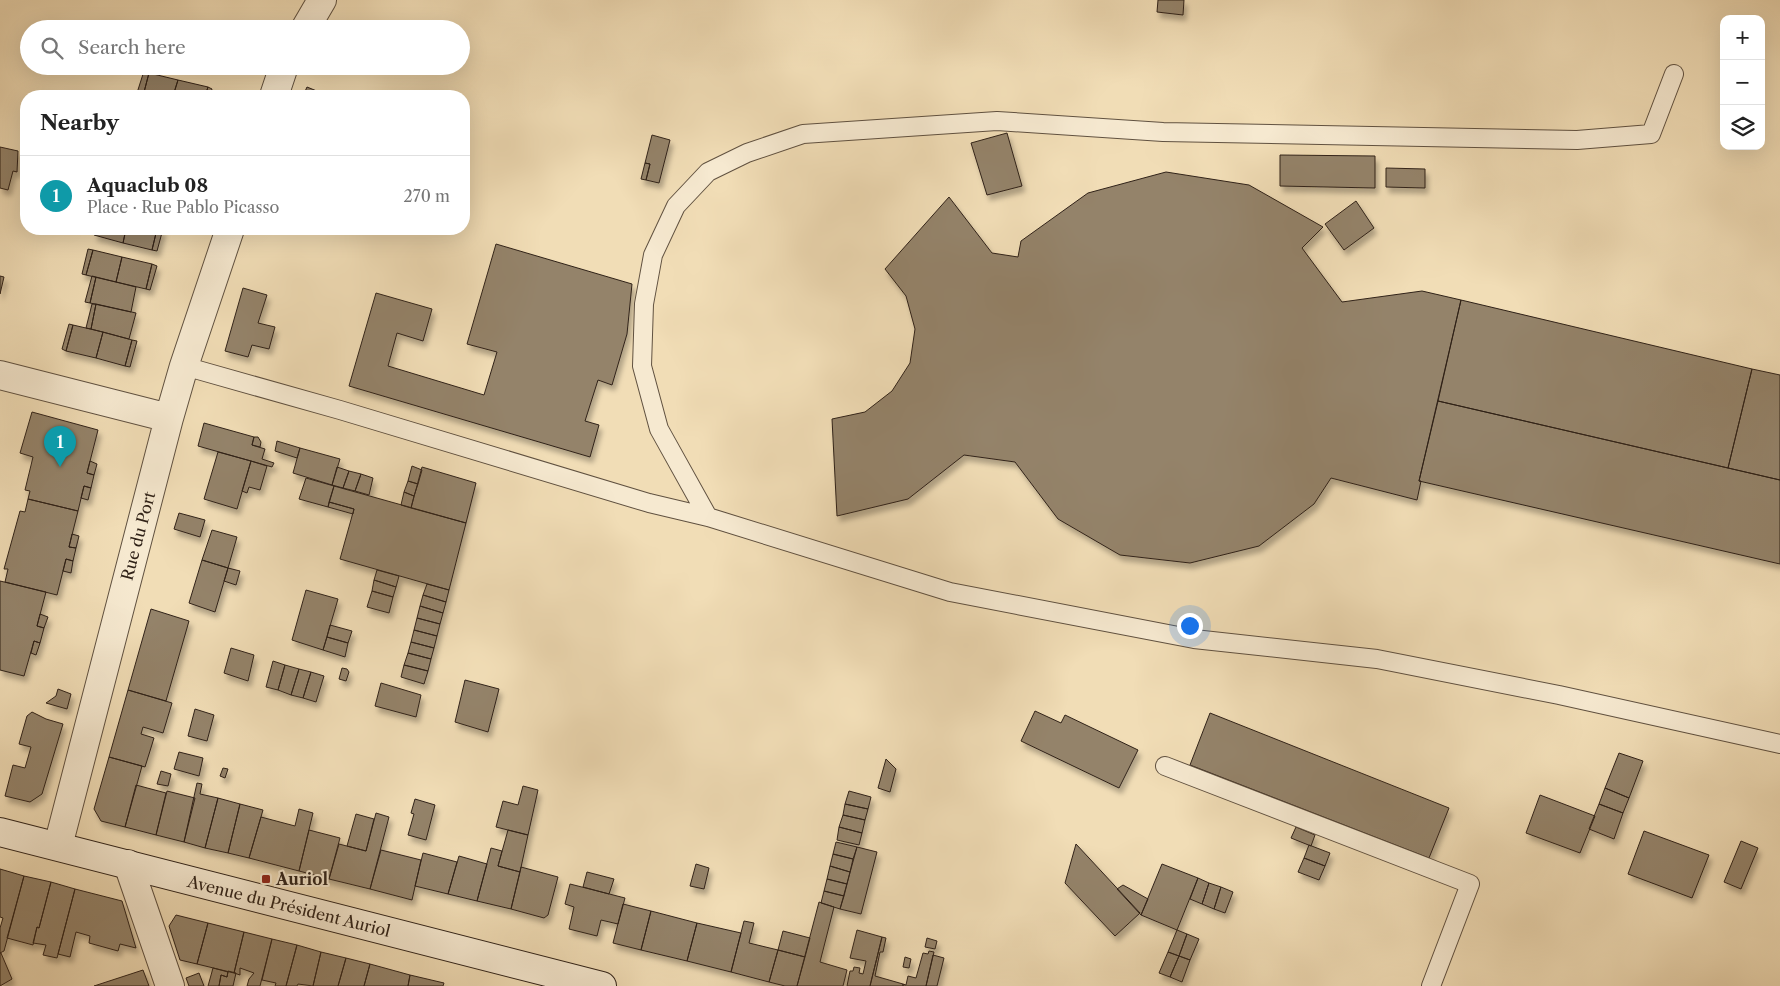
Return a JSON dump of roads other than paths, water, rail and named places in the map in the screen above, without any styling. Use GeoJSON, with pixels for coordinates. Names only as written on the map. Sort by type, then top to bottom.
{"type":"FeatureCollection","features":[{"type":"Feature","properties":{"kind":"street"},"geometry":{"type":"LineString","coordinates":[[310,20],[322,0]]}},
{"type":"Feature","properties":{"kind":"street"},"geometry":{"type":"LineString","coordinates":[[276,90],[281,75]]}},
{"type":"Feature","properties":{"kind":"street","name":"Rue du Port"},"geometry":{"type":"LineString","coordinates":[[48,844],[184,366],[228,235]]}},
{"type":"Feature","properties":{"kind":"street"},"geometry":{"type":"LineString","coordinates":[[0,374],[169,418]]}},
{"type":"Feature","properties":{"kind":"street","name":"Avenue du Président Auriol"},"geometry":{"type":"LineString","coordinates":[[0,818],[48,844]]}},
{"type":"Feature","properties":{"kind":"street","name":"Avenue du Président Auriol"},"geometry":{"type":"LineString","coordinates":[[0,832],[128,864],[548,978],[602,986]]}},
{"type":"Feature","properties":{"kind":"street"},"geometry":{"type":"LineString","coordinates":[[128,864],[170,986]]}},
{"type":"Feature","properties":{"kind":"lane"},"geometry":{"type":"LineString","coordinates":[[708,517],[659,430],[642,366],[644,304],[654,255],[676,206],[708,172],[747,153],[803,134],[997,121],[1163,132],[1577,140],[1651,134],[1674,74]]}},
{"type":"Feature","properties":{"kind":"lane"},"geometry":{"type":"LineString","coordinates":[[184,366],[340,410],[649,504],[708,517],[950,592],[1194,639],[1377,659],[1559,695],[1780,744]]}},
{"type":"Feature","properties":{"kind":"lane"},"geometry":{"type":"LineString","coordinates":[[1165,766],[1470,884],[1430,986]]}},
{"type":"Feature","properties":{"kind":"place","name":"Aquaclub 08"},"geometry":{"type":"Point","coordinates":[60,467]}},
{"type":"Feature","properties":{"kind":"place","name":"Auriol"},"geometry":{"type":"Point","coordinates":[266,879]}}]}
